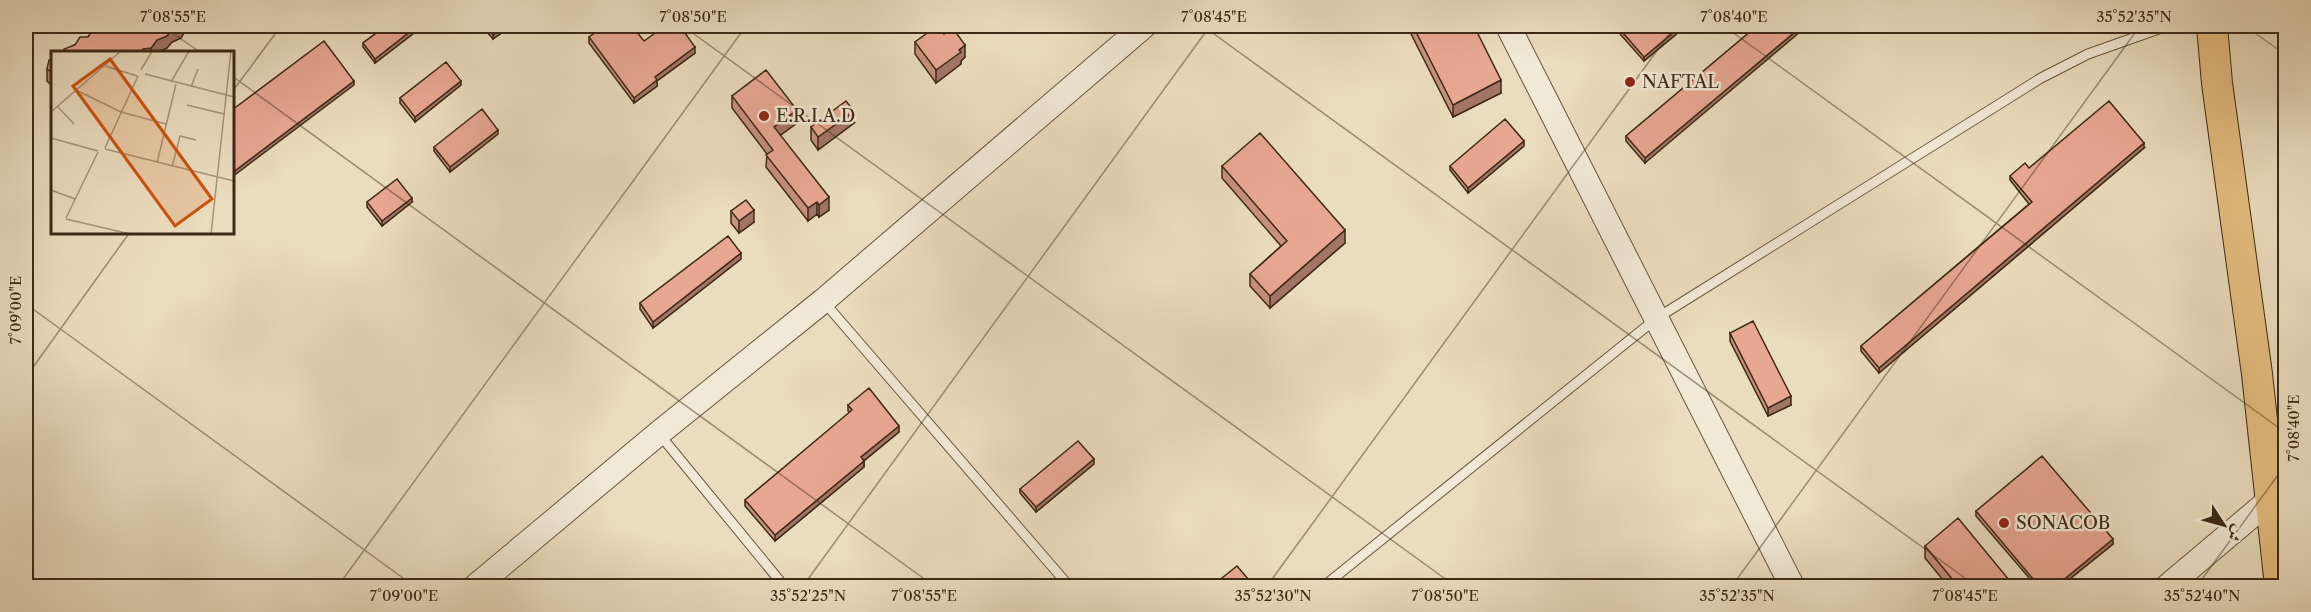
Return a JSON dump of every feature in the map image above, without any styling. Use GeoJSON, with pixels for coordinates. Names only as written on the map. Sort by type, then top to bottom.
{"type":"FeatureCollection","features":[{"type":"Feature","properties":{"kind":"main road"},"geometry":{"type":"LineString","coordinates":[[2212,26],[2217,83],[2256,374],[2280,586]]}},
{"type":"Feature","properties":{"kind":"street"},"geometry":{"type":"LineString","coordinates":[[476,586],[659,433],[823,301],[1144,26]]}},
{"type":"Feature","properties":{"kind":"street"},"geometry":{"type":"LineString","coordinates":[[1508,26],[1792,586]]}},
{"type":"Feature","properties":{"kind":"street"},"geometry":{"type":"LineString","coordinates":[[2168,586],[2270,500]]}},
{"type":"Feature","properties":{"kind":"lane"},"geometry":{"type":"LineString","coordinates":[[1324,586],[1657,318],[2041,78],[2104,48],[2167,26]]}},
{"type":"Feature","properties":{"kind":"lane"},"geometry":{"type":"LineString","coordinates":[[823,301],[1070,586]]}},
{"type":"Feature","properties":{"kind":"lane"},"geometry":{"type":"LineString","coordinates":[[659,433],[784,586]]}},
{"type":"Feature","properties":{"kind":"building"},"geometry":{"type":"Polygon","coordinates":[[[101,26],[181,26],[157,40],[151,48],[142,51],[63,51],[75,45],[80,37],[88,37],[93,29],[101,26]]]}},
{"type":"Feature","properties":{"kind":"building"},"geometry":{"type":"Polygon","coordinates":[[[386,26],[417,26],[375,59],[363,43],[386,26]]]}},
{"type":"Feature","properties":{"kind":"building"},"geometry":{"type":"Polygon","coordinates":[[[485,26],[505,26],[493,35],[485,26]]]}},
{"type":"Feature","properties":{"kind":"building"},"geometry":{"type":"Polygon","coordinates":[[[605,26],[632,26],[644,41],[665,26],[688,26],[682,29],[695,47],[655,77],[657,80],[634,98],[589,37],[605,26]]]}},
{"type":"Feature","properties":{"kind":"building"},"geometry":{"type":"Polygon","coordinates":[[[937,26],[944,34],[953,28],[965,45],[959,50],[961,52],[936,70],[915,42],[937,26]]]}},
{"type":"Feature","properties":{"kind":"building"},"geometry":{"type":"Polygon","coordinates":[[[1413,26],[1474,26],[1501,80],[1453,105],[1413,26]]]}},
{"type":"Feature","properties":{"kind":"building"},"geometry":{"type":"Polygon","coordinates":[[[1617,26],[1681,26],[1644,57],[1617,26]]]}},
{"type":"Feature","properties":{"kind":"building"},"geometry":{"type":"Polygon","coordinates":[[[1757,26],[1802,26],[1645,158],[1626,136],[1757,26]]]}},
{"type":"Feature","properties":{"kind":"building"},"geometry":{"type":"Polygon","coordinates":[[[324,41],[354,81],[234,171],[234,108],[324,41]]]}},
{"type":"Feature","properties":{"kind":"building"},"geometry":{"type":"Polygon","coordinates":[[[51,59],[51,72],[47,69],[51,59]]]}},
{"type":"Feature","properties":{"kind":"building"},"geometry":{"type":"Polygon","coordinates":[[[446,62],[461,81],[415,117],[400,98],[446,62]]]}},
{"type":"Feature","properties":{"kind":"building"},"geometry":{"type":"Polygon","coordinates":[[[766,70],[797,110],[774,127],[829,197],[819,205],[817,202],[808,208],[766,155],[773,150],[732,96],[766,70]]]}},
{"type":"Feature","properties":{"kind":"building"},"geometry":{"type":"Polygon","coordinates":[[[846,101],[854,111],[818,137],[811,127],[846,101]]]}},
{"type":"Feature","properties":{"kind":"building"},"geometry":{"type":"Polygon","coordinates":[[[2109,101],[2144,143],[1879,368],[1861,346],[2032,202],[2010,176],[2025,163],[2029,168],[2109,101]]]}},
{"type":"Feature","properties":{"kind":"building"},"geometry":{"type":"Polygon","coordinates":[[[482,109],[498,130],[450,167],[434,147],[482,109]]]}},
{"type":"Feature","properties":{"kind":"building"},"geometry":{"type":"Polygon","coordinates":[[[1505,119],[1524,141],[1468,188],[1450,166],[1505,119]]]}},
{"type":"Feature","properties":{"kind":"building"},"geometry":{"type":"Polygon","coordinates":[[[1260,133],[1345,230],[1270,296],[1250,274],[1287,241],[1222,166],[1260,133]]]}},
{"type":"Feature","properties":{"kind":"building"},"geometry":{"type":"Polygon","coordinates":[[[397,179],[412,198],[382,221],[367,202],[397,179]]]}},
{"type":"Feature","properties":{"kind":"building"},"geometry":{"type":"Polygon","coordinates":[[[746,200],[754,210],[739,221],[731,211],[746,200]]]}},
{"type":"Feature","properties":{"kind":"building"},"geometry":{"type":"Polygon","coordinates":[[[728,236],[741,253],[653,322],[640,303],[728,236]]]}},
{"type":"Feature","properties":{"kind":"building"},"geometry":{"type":"Polygon","coordinates":[[[1753,321],[1791,396],[1768,408],[1730,333],[1753,321]]]}},
{"type":"Feature","properties":{"kind":"building"},"geometry":{"type":"Polygon","coordinates":[[[869,388],[899,426],[861,457],[864,461],[775,535],[745,500],[852,410],[848,405],[869,388]]]}},
{"type":"Feature","properties":{"kind":"building"},"geometry":{"type":"Polygon","coordinates":[[[1078,441],[1094,459],[1036,507],[1020,489],[1078,441]]]}},
{"type":"Feature","properties":{"kind":"building"},"geometry":{"type":"Polygon","coordinates":[[[2042,456],[2113,539],[2056,586],[2039,586],[1976,511],[2042,456]]]}},
{"type":"Feature","properties":{"kind":"building","name":"SONACOB"},"geometry":{"type":"Polygon","coordinates":[[[1958,518],[2014,586],[1958,586],[1925,546],[1958,518]]]}},
{"type":"Feature","properties":{"kind":"building"},"geometry":{"type":"Polygon","coordinates":[[[1237,566],[1254,586],[1212,586],[1237,566]]]}},
{"type":"Feature","properties":{"kind":"building"},"geometry":{"type":"Polygon","coordinates":[[[985,580],[990,586],[977,586],[985,580]]]}},
{"type":"Feature","properties":{"kind":"place","name":"NAFTAL"},"geometry":{"type":"Point","coordinates":[1630,82]}},
{"type":"Feature","properties":{"kind":"place","name":"E.R.I.A.D"},"geometry":{"type":"Point","coordinates":[764,116]}},
{"type":"Feature","properties":{"kind":"place","name":"SONACOB"},"geometry":{"type":"Point","coordinates":[2004,523]}}]}
